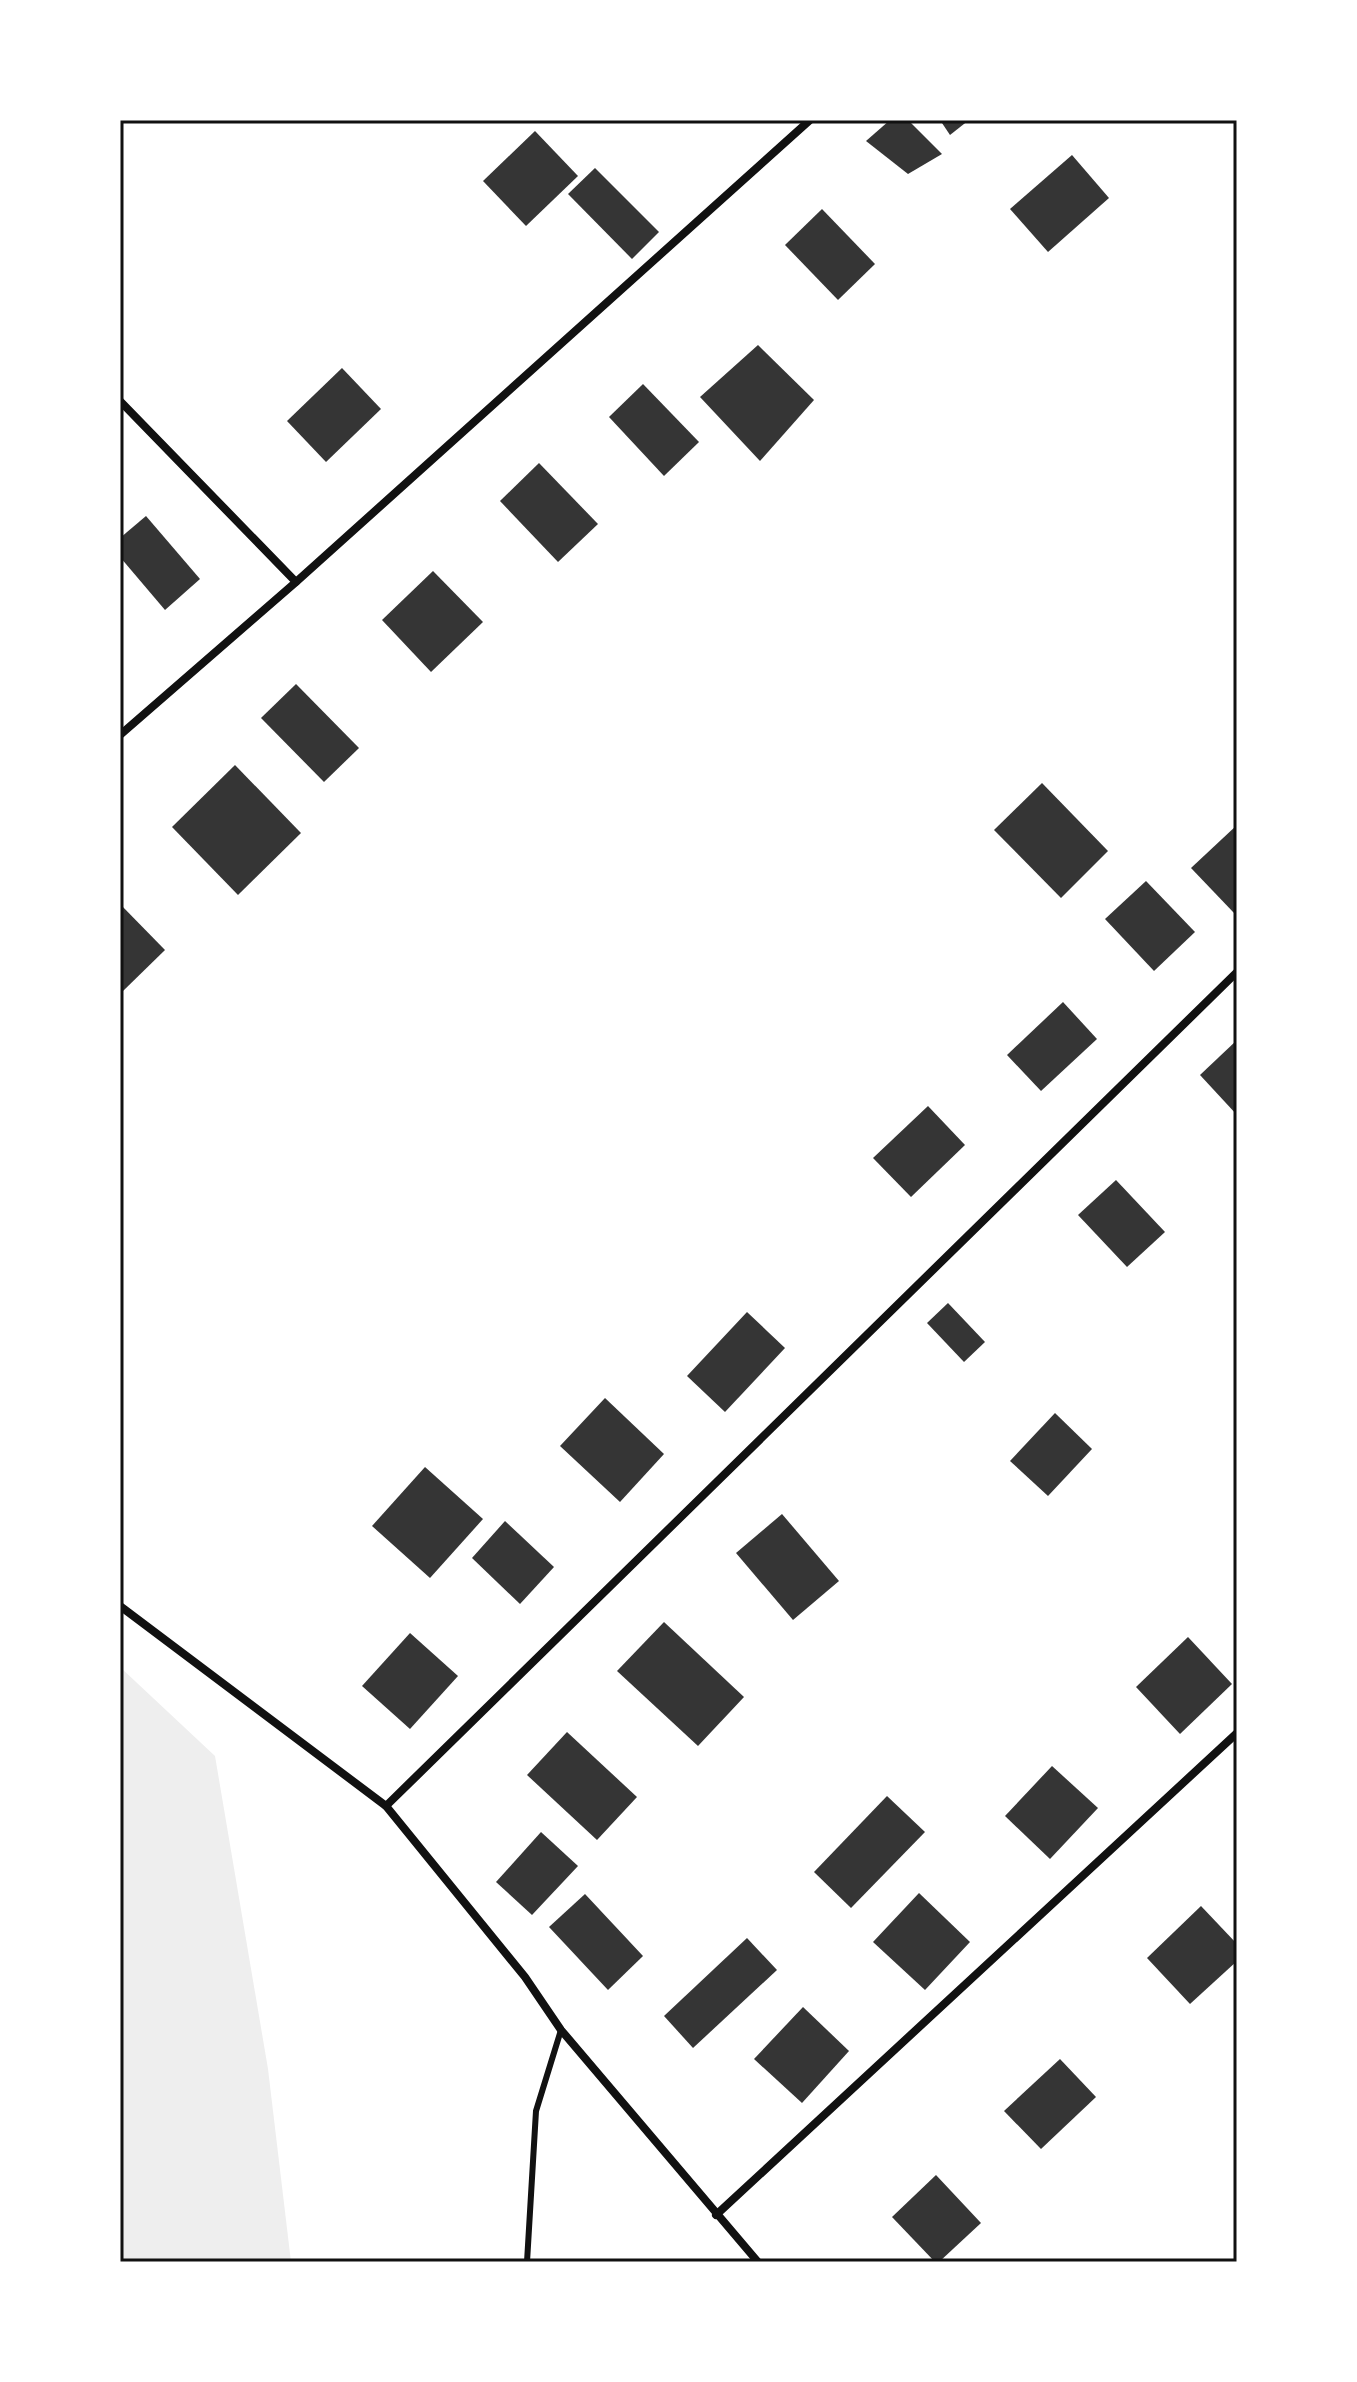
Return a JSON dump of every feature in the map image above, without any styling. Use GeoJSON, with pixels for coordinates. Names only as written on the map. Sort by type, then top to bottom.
{"type":"FeatureCollection","features":[{"type":"Feature","properties":{"kind":"street"},"geometry":{"type":"LineString","coordinates":[[120,735],[296,582],[810,120]]}},
{"type":"Feature","properties":{"kind":"street"},"geometry":{"type":"LineString","coordinates":[[120,401],[296,582]]}},
{"type":"Feature","properties":{"kind":"street"},"geometry":{"type":"LineString","coordinates":[[386,1806],[1237,972]]}},
{"type":"Feature","properties":{"kind":"street"},"geometry":{"type":"LineString","coordinates":[[120,1606],[386,1806],[525,1977],[561,2030],[758,2262]]}},
{"type":"Feature","properties":{"kind":"street"},"geometry":{"type":"LineString","coordinates":[[716,2215],[1237,1733]]}},
{"type":"Feature","properties":{"kind":"lane"},"geometry":{"type":"LineString","coordinates":[[527,2262],[536,2111],[561,2030]]}},
{"type":"Feature","properties":{"kind":"shaded area"},"geometry":{"type":"Polygon","coordinates":[[[120,1667],[215,1756],[268,2069],[291,2262],[120,2262],[120,1667]]]}},
{"type":"Feature","properties":{"kind":"building"},"geometry":{"type":"Polygon","coordinates":[[[890,120],[908,120],[942,154],[908,174],[866,141],[890,120]]]}},
{"type":"Feature","properties":{"kind":"building"},"geometry":{"type":"Polygon","coordinates":[[[940,120],[969,120],[950,135],[940,120]]]}},
{"type":"Feature","properties":{"kind":"building"},"geometry":{"type":"Polygon","coordinates":[[[535,131],[578,176],[526,226],[483,181],[535,131]]]}},
{"type":"Feature","properties":{"kind":"building"},"geometry":{"type":"Polygon","coordinates":[[[1072,155],[1109,198],[1048,252],[1010,209],[1072,155]]]}},
{"type":"Feature","properties":{"kind":"building"},"geometry":{"type":"Polygon","coordinates":[[[595,168],[659,232],[632,259],[568,194],[595,168]]]}},
{"type":"Feature","properties":{"kind":"building"},"geometry":{"type":"Polygon","coordinates":[[[822,209],[875,264],[838,300],[785,245],[822,209]]]}},
{"type":"Feature","properties":{"kind":"building"},"geometry":{"type":"Polygon","coordinates":[[[758,345],[814,400],[760,461],[700,397],[758,345]]]}},
{"type":"Feature","properties":{"kind":"building"},"geometry":{"type":"Polygon","coordinates":[[[342,368],[381,409],[326,462],[287,421],[342,368]]]}},
{"type":"Feature","properties":{"kind":"building"},"geometry":{"type":"Polygon","coordinates":[[[643,384],[699,442],[664,476],[609,417],[643,384]]]}},
{"type":"Feature","properties":{"kind":"building"},"geometry":{"type":"Polygon","coordinates":[[[539,463],[598,524],[558,562],[500,501],[539,463]]]}},
{"type":"Feature","properties":{"kind":"building"},"geometry":{"type":"Polygon","coordinates":[[[146,516],[200,579],[165,610],[120,557],[120,538],[146,516]]]}},
{"type":"Feature","properties":{"kind":"building"},"geometry":{"type":"Polygon","coordinates":[[[433,571],[483,622],[431,672],[382,620],[433,571]]]}},
{"type":"Feature","properties":{"kind":"building"},"geometry":{"type":"Polygon","coordinates":[[[296,684],[359,748],[324,782],[261,718],[296,684]]]}},
{"type":"Feature","properties":{"kind":"building"},"geometry":{"type":"Polygon","coordinates":[[[235,765],[301,833],[238,895],[172,827],[235,765]]]}},
{"type":"Feature","properties":{"kind":"building"},"geometry":{"type":"Polygon","coordinates":[[[1042,783],[1108,851],[1061,898],[994,830],[1042,783]]]}},
{"type":"Feature","properties":{"kind":"building"},"geometry":{"type":"Polygon","coordinates":[[[1237,825],[1237,911],[1234,913],[1191,868],[1237,825]]]}},
{"type":"Feature","properties":{"kind":"building"},"geometry":{"type":"Polygon","coordinates":[[[1146,881],[1195,932],[1154,971],[1105,919],[1146,881]]]}},
{"type":"Feature","properties":{"kind":"building"},"geometry":{"type":"Polygon","coordinates":[[[120,904],[165,950],[122,992],[120,991],[120,904]]]}},
{"type":"Feature","properties":{"kind":"building"},"geometry":{"type":"Polygon","coordinates":[[[1063,1002],[1097,1039],[1041,1091],[1007,1055],[1063,1002]]]}},
{"type":"Feature","properties":{"kind":"building"},"geometry":{"type":"Polygon","coordinates":[[[1237,1040],[1237,1115],[1200,1075],[1237,1040]]]}},
{"type":"Feature","properties":{"kind":"building"},"geometry":{"type":"Polygon","coordinates":[[[928,1106],[965,1145],[911,1197],[873,1158],[928,1106]]]}},
{"type":"Feature","properties":{"kind":"building"},"geometry":{"type":"Polygon","coordinates":[[[1116,1180],[1165,1232],[1127,1267],[1078,1215],[1116,1180]]]}},
{"type":"Feature","properties":{"kind":"building"},"geometry":{"type":"Polygon","coordinates":[[[948,1303],[985,1342],[964,1362],[927,1323],[948,1303]]]}},
{"type":"Feature","properties":{"kind":"building"},"geometry":{"type":"Polygon","coordinates":[[[747,1312],[785,1348],[725,1412],[687,1376],[747,1312]]]}},
{"type":"Feature","properties":{"kind":"building"},"geometry":{"type":"Polygon","coordinates":[[[605,1398],[664,1454],[620,1502],[560,1446],[605,1398]]]}},
{"type":"Feature","properties":{"kind":"building"},"geometry":{"type":"Polygon","coordinates":[[[1055,1413],[1092,1449],[1048,1496],[1010,1461],[1055,1413]]]}},
{"type":"Feature","properties":{"kind":"building"},"geometry":{"type":"Polygon","coordinates":[[[425,1467],[483,1519],[430,1578],[372,1526],[425,1467]]]}},
{"type":"Feature","properties":{"kind":"building"},"geometry":{"type":"Polygon","coordinates":[[[782,1514],[839,1581],[793,1620],[736,1553],[782,1514]]]}},
{"type":"Feature","properties":{"kind":"building"},"geometry":{"type":"Polygon","coordinates":[[[505,1521],[554,1567],[520,1604],[472,1558],[505,1521]]]}},
{"type":"Feature","properties":{"kind":"building"},"geometry":{"type":"Polygon","coordinates":[[[664,1622],[744,1697],[698,1746],[617,1671],[664,1622]]]}},
{"type":"Feature","properties":{"kind":"building"},"geometry":{"type":"Polygon","coordinates":[[[410,1633],[458,1676],[410,1729],[362,1686],[410,1633]]]}},
{"type":"Feature","properties":{"kind":"building"},"geometry":{"type":"Polygon","coordinates":[[[1188,1637],[1232,1684],[1180,1734],[1136,1687],[1188,1637]]]}},
{"type":"Feature","properties":{"kind":"building"},"geometry":{"type":"Polygon","coordinates":[[[567,1732],[637,1797],[597,1840],[527,1775],[567,1732]]]}},
{"type":"Feature","properties":{"kind":"building"},"geometry":{"type":"Polygon","coordinates":[[[1052,1766],[1098,1808],[1050,1859],[1005,1816],[1052,1766]]]}},
{"type":"Feature","properties":{"kind":"building"},"geometry":{"type":"Polygon","coordinates":[[[887,1796],[925,1832],[851,1908],[814,1872],[887,1796]]]}},
{"type":"Feature","properties":{"kind":"building"},"geometry":{"type":"Polygon","coordinates":[[[541,1832],[578,1866],[532,1915],[496,1882],[541,1832]]]}},
{"type":"Feature","properties":{"kind":"building"},"geometry":{"type":"Polygon","coordinates":[[[919,1893],[970,1942],[925,1990],[873,1942],[919,1893]]]}},
{"type":"Feature","properties":{"kind":"building"},"geometry":{"type":"Polygon","coordinates":[[[585,1894],[643,1956],[608,1990],[549,1927],[585,1894]]]}},
{"type":"Feature","properties":{"kind":"building"},"geometry":{"type":"Polygon","coordinates":[[[1201,1906],[1237,1944],[1237,1961],[1190,2004],[1147,1958],[1201,1906]]]}},
{"type":"Feature","properties":{"kind":"building"},"geometry":{"type":"Polygon","coordinates":[[[747,1938],[777,1970],[693,2048],[664,2016],[747,1938]]]}},
{"type":"Feature","properties":{"kind":"building"},"geometry":{"type":"Polygon","coordinates":[[[803,2007],[849,2051],[802,2103],[754,2059],[803,2007]]]}},
{"type":"Feature","properties":{"kind":"building"},"geometry":{"type":"Polygon","coordinates":[[[1060,2059],[1096,2097],[1041,2149],[1004,2111],[1060,2059]]]}},
{"type":"Feature","properties":{"kind":"building"},"geometry":{"type":"Polygon","coordinates":[[[936,2175],[981,2223],[939,2262],[935,2262],[892,2217],[936,2175]]]}}]}
